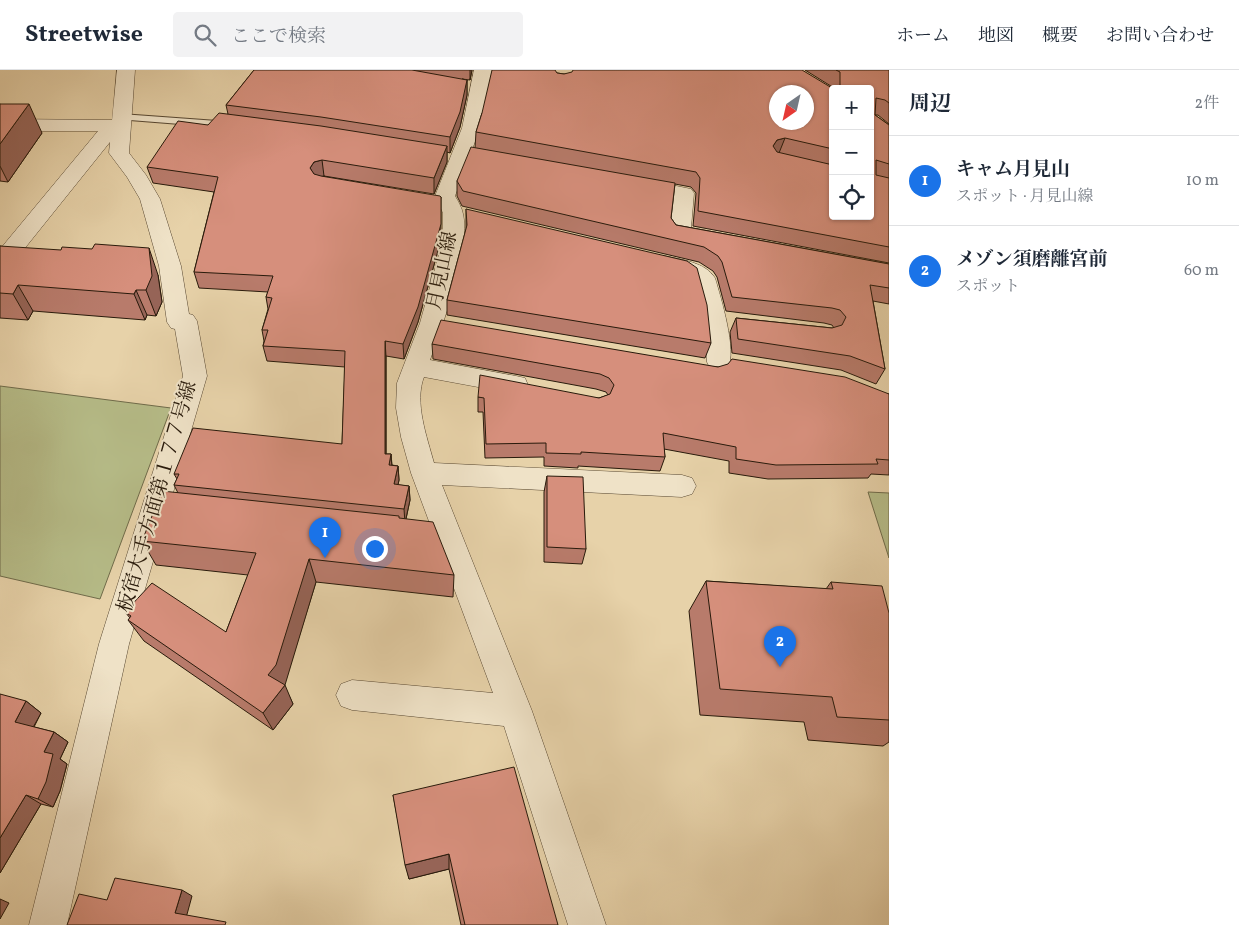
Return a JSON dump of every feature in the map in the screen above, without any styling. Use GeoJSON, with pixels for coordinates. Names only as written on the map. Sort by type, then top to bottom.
{"type":"FeatureCollection","features":[{"type":"Feature","properties":{"kind":"street","name":"板宿大手方面第１７７号線"},"geometry":{"type":"LineString","coordinates":[[48,925],[114,644],[164,506],[195,376],[186,321],[179,322],[160,265],[150,199],[136,175],[119,153],[118,123],[126,70]]}},
{"type":"Feature","properties":{"kind":"street","name":"月見山線"},"geometry":{"type":"LineString","coordinates":[[473,81],[471,128],[464,157],[445,196],[451,209],[454,240],[442,325],[416,366],[410,383],[409,408],[438,535],[516,711],[586,925]]}},
{"type":"Feature","properties":{"kind":"street"},"geometry":{"type":"LineString","coordinates":[[0,125],[118,123]]}},
{"type":"Feature","properties":{"kind":"street"},"geometry":{"type":"LineString","coordinates":[[5,252],[118,123]]}},
{"type":"Feature","properties":{"kind":"street"},"geometry":{"type":"LineString","coordinates":[[617,181],[684,193],[680,233],[725,241]]}},
{"type":"Feature","properties":{"kind":"street"},"geometry":{"type":"LineString","coordinates":[[690,269],[696,236]]}},
{"type":"Feature","properties":{"kind":"street"},"geometry":{"type":"LineString","coordinates":[[5,252],[38,255]]}},
{"type":"Feature","properties":{"kind":"street"},"geometry":{"type":"LineString","coordinates":[[642,258],[690,269],[704,278],[724,321],[720,365]]}},
{"type":"Feature","properties":{"kind":"street"},"geometry":{"type":"LineString","coordinates":[[416,366],[539,390]]}},
{"type":"Feature","properties":{"kind":"street"},"geometry":{"type":"LineString","coordinates":[[424,473],[682,486]]}},
{"type":"Feature","properties":{"kind":"street"},"geometry":{"type":"LineString","coordinates":[[352,695],[516,711]]}},
{"type":"Feature","properties":{"kind":"lane"},"geometry":{"type":"LineString","coordinates":[[118,123],[241,126]]}},
{"type":"Feature","properties":{"kind":"green space"},"geometry":{"type":"Polygon","coordinates":[[[0,386],[171,408],[100,599],[0,576],[0,386]]]}},
{"type":"Feature","properties":{"kind":"green space"},"geometry":{"type":"Polygon","coordinates":[[[868,492],[889,493],[889,558],[868,492]]]}},
{"type":"Feature","properties":{"kind":"building"},"geometry":{"type":"Polygon","coordinates":[[[254,70],[412,70],[467,80],[460,112],[450,137],[321,117],[226,105],[254,70]]]}},
{"type":"Feature","properties":{"kind":"building"},"geometry":{"type":"Polygon","coordinates":[[[492,70],[555,70],[557,73],[564,74],[573,70],[802,70],[829,86],[829,148],[785,138],[777,140],[773,146],[777,152],[829,164],[829,220],[874,220],[874,85],[840,85],[840,72],[836,70],[889,70],[889,103],[876,98],[875,115],[889,125],[889,164],[876,160],[876,175],[889,178],[889,247],[698,211],[700,178],[696,172],[476,132],[492,70]]]}},
{"type":"Feature","properties":{"kind":"building"},"geometry":{"type":"Polygon","coordinates":[[[0,104],[29,104],[0,144],[0,104]]]}},
{"type":"Feature","properties":{"kind":"building"},"geometry":{"type":"Polygon","coordinates":[[[219,113],[321,126],[447,146],[434,178],[322,160],[314,162],[310,168],[314,174],[321,176],[441,197],[441,224],[418,307],[403,344],[385,341],[385,454],[391,454],[389,465],[398,466],[394,484],[409,486],[404,509],[174,485],[179,474],[174,474],[193,428],[342,444],[345,351],[263,346],[268,330],[262,330],[272,298],[266,297],[273,276],[194,272],[218,177],[147,167],[178,121],[208,125],[219,113]]]}},
{"type":"Feature","properties":{"kind":"building"},"geometry":{"type":"Polygon","coordinates":[[[471,147],[675,183],[671,218],[676,225],[889,264],[889,288],[870,285],[885,369],[850,356],[738,339],[736,318],[832,328],[842,325],[846,317],[840,310],[832,308],[732,297],[722,262],[718,256],[704,247],[463,191],[457,181],[471,147]]]}},
{"type":"Feature","properties":{"kind":"building"},"geometry":{"type":"Polygon","coordinates":[[[466,209],[687,261],[697,268],[707,305],[711,343],[447,300],[467,225],[466,209]]]}},
{"type":"Feature","properties":{"kind":"building"},"geometry":{"type":"Polygon","coordinates":[[[95,244],[149,248],[152,276],[146,290],[136,290],[134,294],[18,285],[13,294],[0,293],[0,246],[61,250],[62,247],[92,249],[95,244]]]}},
{"type":"Feature","properties":{"kind":"building"},"geometry":{"type":"Polygon","coordinates":[[[441,320],[718,367],[728,364],[732,359],[845,377],[889,394],[889,460],[876,459],[878,464],[776,465],[736,459],[736,447],[663,433],[665,457],[581,452],[581,454],[546,453],[546,443],[486,444],[484,398],[478,397],[480,375],[599,398],[610,394],[614,385],[609,378],[600,374],[432,344],[441,320]]]}},
{"type":"Feature","properties":{"kind":"building"},"geometry":{"type":"Polygon","coordinates":[[[547,476],[583,477],[586,549],[547,547],[547,476]]]}},
{"type":"Feature","properties":{"kind":"building"},"geometry":{"type":"Polygon","coordinates":[[[162,491],[399,516],[399,518],[433,522],[454,575],[309,559],[276,665],[268,675],[285,685],[263,713],[128,620],[131,616],[125,612],[152,583],[226,632],[256,553],[142,541],[162,491]]]}},
{"type":"Feature","properties":{"kind":"building"},"geometry":{"type":"Polygon","coordinates":[[[706,581],[833,589],[831,582],[882,586],[889,613],[889,720],[837,717],[832,697],[720,689],[706,581]]]}},
{"type":"Feature","properties":{"kind":"building"},"geometry":{"type":"Polygon","coordinates":[[[0,694],[26,701],[15,722],[54,732],[44,752],[53,754],[46,782],[38,799],[26,795],[0,838],[0,694]]]}},
{"type":"Feature","properties":{"kind":"building"},"geometry":{"type":"Polygon","coordinates":[[[514,767],[558,925],[465,925],[449,854],[405,865],[393,795],[514,767]]]}},
{"type":"Feature","properties":{"kind":"building"},"geometry":{"type":"Polygon","coordinates":[[[115,878],[182,890],[175,913],[226,922],[225,925],[67,925],[79,894],[107,900],[115,878]]]}},
{"type":"Feature","properties":{"kind":"place","name":"キャム月見山"},"geometry":{"type":"Point","coordinates":[325,558]}},
{"type":"Feature","properties":{"kind":"place","name":"メゾン須磨離宮前"},"geometry":{"type":"Point","coordinates":[780,667]}}]}
